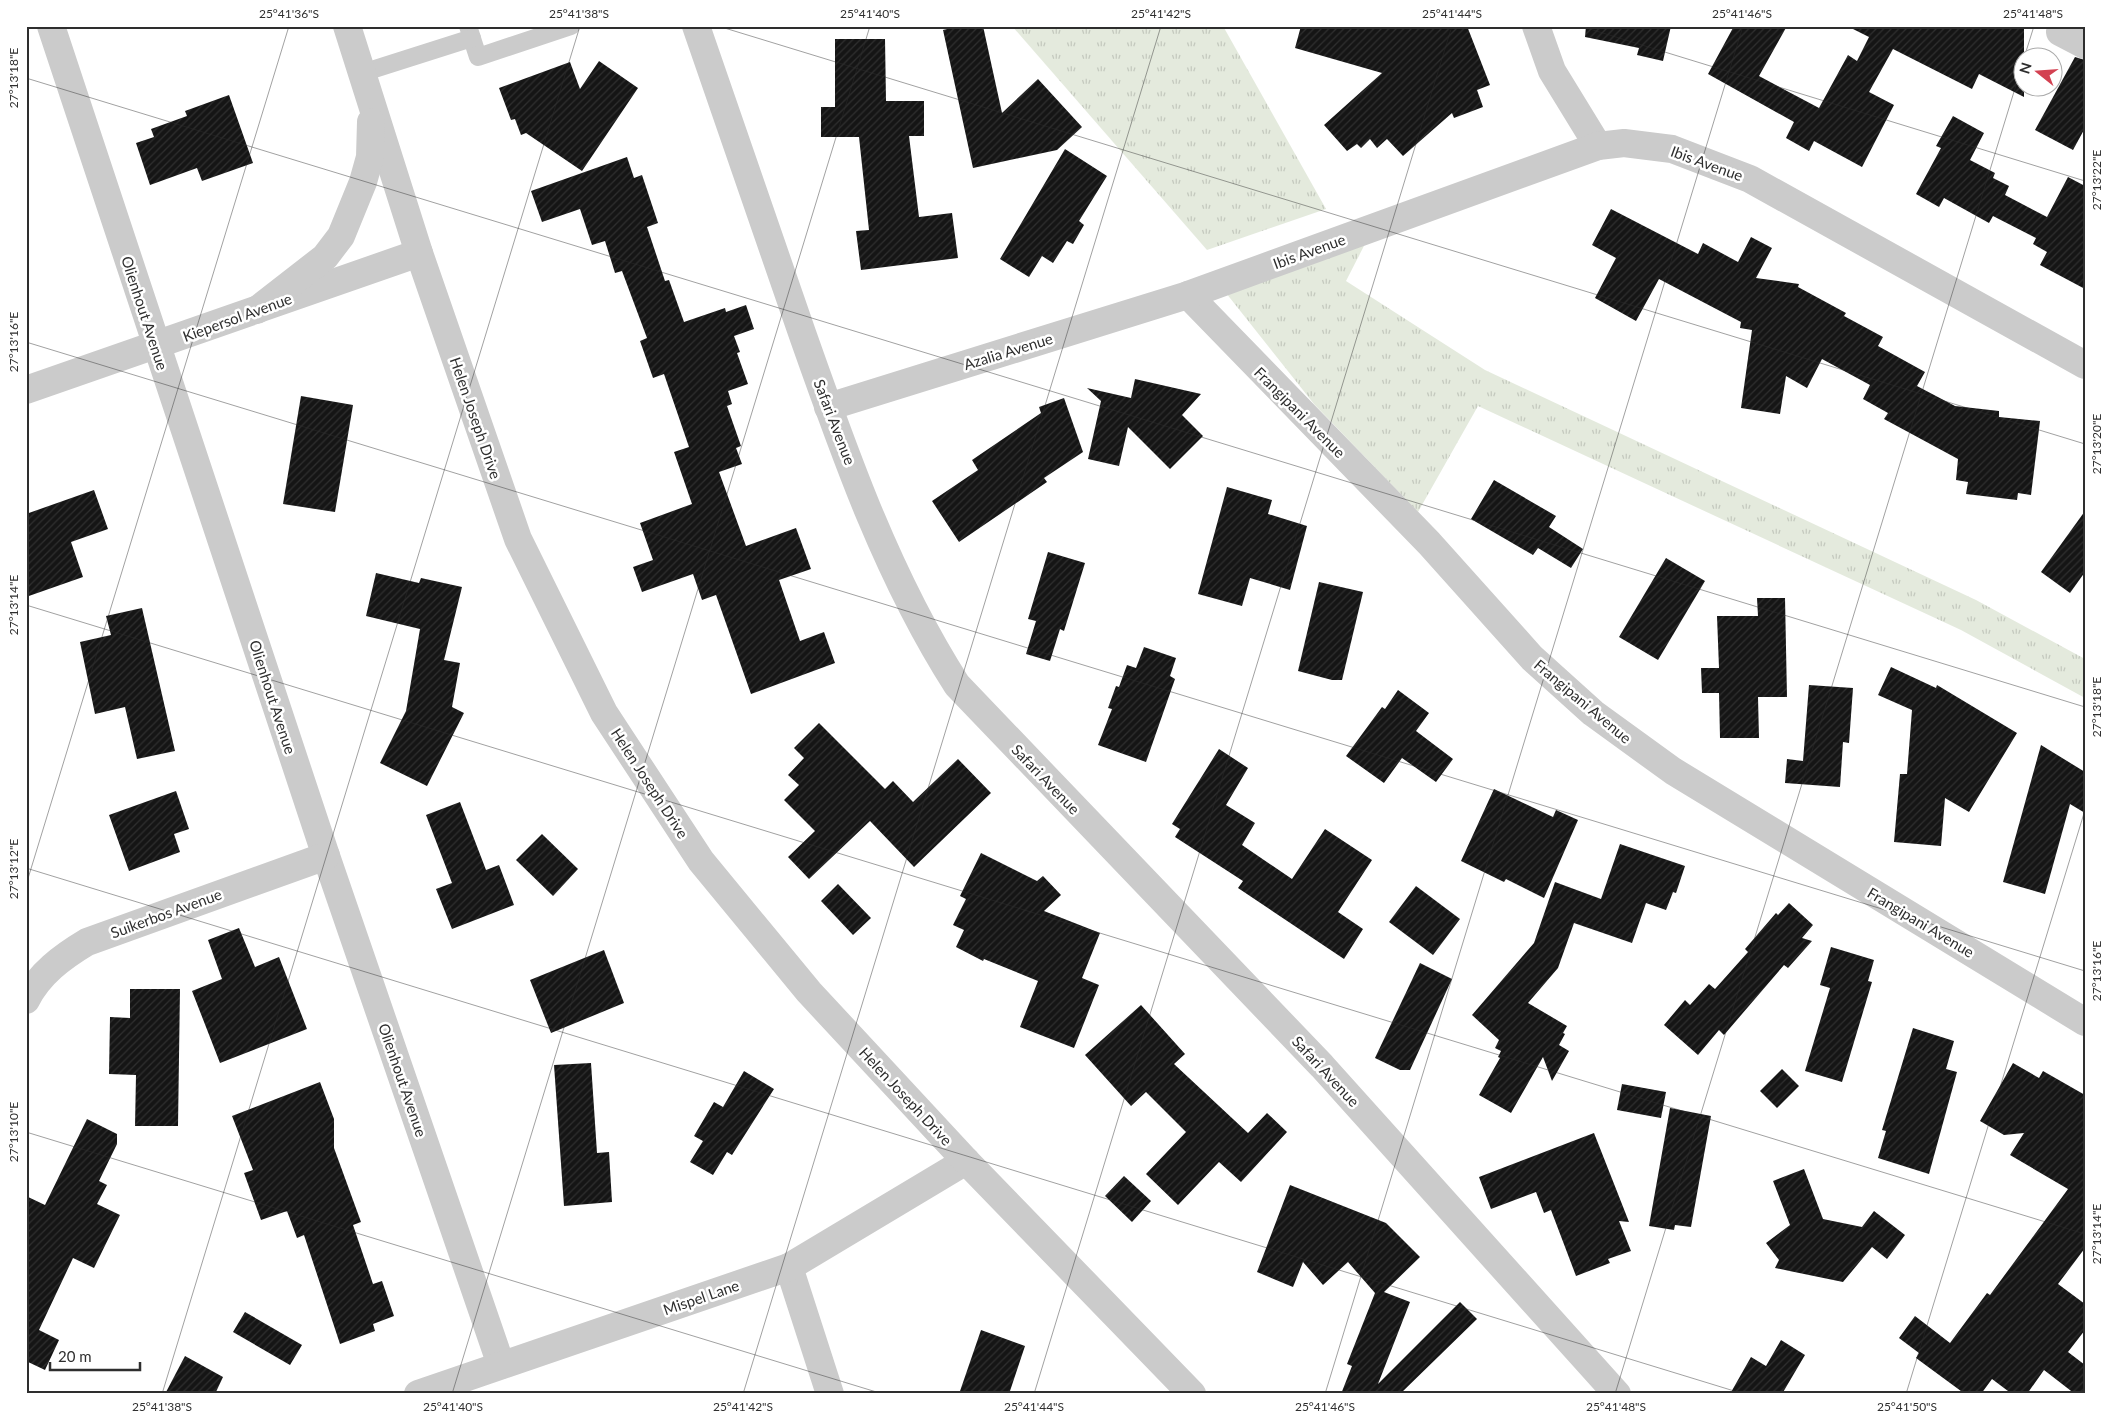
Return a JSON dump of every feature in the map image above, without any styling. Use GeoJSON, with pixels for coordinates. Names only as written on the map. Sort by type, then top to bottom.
{"type":"FeatureCollection","features":[{"type":"Feature","properties":{"kind":"street","name":"Olienhout Avenue"},"geometry":{"type":"LineString","coordinates":[[51,26],[326,856],[501,1365]]}},
{"type":"Feature","properties":{"kind":"street","name":"Helen Joseph Drive"},"geometry":{"type":"LineString","coordinates":[[347,26],[419,252],[518,539],[604,713],[702,860],[809,992],[966,1161],[1192,1394]]}},
{"type":"Feature","properties":{"kind":"street","name":"Safari Avenue"},"geometry":{"type":"LineString","coordinates":[[696,26],[828,407],[897,581],[928,640],[957,685],[1322,1066],[1617,1394]]}},
{"type":"Feature","properties":{"kind":"street"},"geometry":{"type":"LineString","coordinates":[[1536,26],[1552,71],[1598,146]]}},
{"type":"Feature","properties":{"kind":"street"},"geometry":{"type":"LineString","coordinates":[[2060,32],[2085,45]]}},
{"type":"Feature","properties":{"kind":"street"},"geometry":{"type":"LineString","coordinates":[[258,310],[325,257],[341,236],[363,182],[370,157],[372,104]]}},
{"type":"Feature","properties":{"kind":"street","name":"Ibis Avenue"},"geometry":{"type":"LineString","coordinates":[[1188,295],[1598,146],[1624,143],[1672,149],[1750,179],[2085,365]]}},
{"type":"Feature","properties":{"kind":"street","name":"Kiepersol Avenue"},"geometry":{"type":"LineString","coordinates":[[26,390],[156,346],[419,252]]}},
{"type":"Feature","properties":{"kind":"street","name":"Azalia Avenue"},"geometry":{"type":"LineString","coordinates":[[828,407],[1188,295]]}},
{"type":"Feature","properties":{"kind":"street","name":"Frangipani Avenue"},"geometry":{"type":"LineString","coordinates":[[1188,295],[1429,543],[1532,658],[1593,713],[1674,771],[2085,1022]]}},
{"type":"Feature","properties":{"kind":"street","name":"Suikerbos Avenue"},"geometry":{"type":"LineString","coordinates":[[26,1000],[33,986],[62,957],[87,942],[326,856]]}},
{"type":"Feature","properties":{"kind":"street","name":"Mispel Lane"},"geometry":{"type":"LineString","coordinates":[[418,1394],[789,1267],[966,1161]]}},
{"type":"Feature","properties":{"kind":"street"},"geometry":{"type":"LineString","coordinates":[[789,1267],[830,1394]]}},
{"type":"Feature","properties":{"kind":"lane"},"geometry":{"type":"LineString","coordinates":[[362,73],[470,32],[478,57],[571,26]]}},
{"type":"Feature","properties":{"kind":"green space"},"geometry":{"type":"Polygon","coordinates":[[[1012,26],[1223,26],[1326,209],[1207,250],[1012,26]]]}},
{"type":"Feature","properties":{"kind":"green space"},"geometry":{"type":"Polygon","coordinates":[[[1367,240],[1346,281],[1485,370],[1976,600],[2085,659],[2085,698],[1961,630],[1478,406],[1418,512],[1314,404],[1226,293],[1367,240]]]}},
{"type":"Feature","properties":{"kind":"building"},"geometry":{"type":"Polygon","coordinates":[[[959,26],[983,26],[1002,113],[1038,79],[1082,127],[1057,150],[973,168],[943,30],[959,26]]]}},
{"type":"Feature","properties":{"kind":"building"},"geometry":{"type":"Polygon","coordinates":[[[1301,26],[1467,26],[1490,85],[1477,90],[1483,107],[1454,118],[1452,113],[1403,156],[1387,139],[1377,148],[1370,139],[1361,148],[1357,144],[1347,151],[1324,125],[1382,73],[1295,48],[1301,26]]]}},
{"type":"Feature","properties":{"kind":"building"},"geometry":{"type":"Polygon","coordinates":[[[1586,26],[1671,26],[1663,61],[1637,55],[1639,48],[1585,37],[1586,26]]]}},
{"type":"Feature","properties":{"kind":"building"},"geometry":{"type":"Polygon","coordinates":[[[1734,26],[1787,26],[1759,76],[1819,108],[1848,55],[1857,61],[1869,37],[1847,26],[2024,26],[2024,48],[2014,48],[2014,92],[1979,74],[1972,89],[1893,49],[1869,92],[1894,105],[1862,167],[1814,141],[1809,151],[1786,138],[1794,122],[1708,74],[1734,26]]]}},
{"type":"Feature","properties":{"kind":"building"},"geometry":{"type":"Polygon","coordinates":[[[835,39],[885,39],[886,101],[924,101],[924,136],[909,136],[919,217],[952,213],[958,258],[861,270],[856,231],[869,230],[859,137],[821,137],[821,107],[835,107],[835,39]]]}},
{"type":"Feature","properties":{"kind":"building"},"geometry":{"type":"Polygon","coordinates":[[[2075,57],[2085,60],[2085,128],[2073,150],[2035,130],[2053,98],[2064,98],[2064,77],[2075,57]]]}},
{"type":"Feature","properties":{"kind":"building"},"geometry":{"type":"Polygon","coordinates":[[[599,61],[638,88],[582,171],[526,133],[521,135],[515,119],[511,120],[499,88],[570,62],[580,89],[599,61]]]}},
{"type":"Feature","properties":{"kind":"building"},"geometry":{"type":"Polygon","coordinates":[[[229,95],[253,163],[202,181],[197,168],[150,185],[136,143],[154,137],[151,129],[187,116],[185,111],[229,95]]]}},
{"type":"Feature","properties":{"kind":"building"},"geometry":{"type":"Polygon","coordinates":[[[1953,116],[1984,133],[1970,160],[1995,173],[1993,178],[2009,186],[2005,195],[2047,217],[2068,177],[2085,186],[2085,289],[2040,265],[2047,252],[2033,244],[2036,238],[1993,216],[1989,223],[1944,198],[1939,207],[1916,194],[1941,148],[1936,146],[1953,116]]]}},
{"type":"Feature","properties":{"kind":"building"},"geometry":{"type":"Polygon","coordinates":[[[1065,149],[1107,176],[1079,221],[1084,225],[1073,244],[1067,241],[1053,263],[1042,256],[1029,277],[1000,259],[1065,149]]]}},
{"type":"Feature","properties":{"kind":"building"},"geometry":{"type":"Polygon","coordinates":[[[627,157],[634,178],[642,175],[658,223],[647,227],[665,281],[669,280],[684,322],[725,308],[726,312],[746,305],[754,329],[734,336],[740,352],[737,353],[748,384],[728,391],[732,404],[727,406],[741,446],[736,448],[742,464],[719,472],[746,546],[796,528],[811,569],[779,580],[800,641],[824,632],[835,663],[751,694],[716,595],[702,600],[693,574],[642,592],[633,567],[653,560],[640,523],[692,504],[674,452],[689,447],[664,374],[653,378],[640,341],[647,338],[622,271],[615,273],[605,241],[592,245],[580,209],[542,222],[531,191],[627,157]]]}},
{"type":"Feature","properties":{"kind":"building"},"geometry":{"type":"Polygon","coordinates":[[[1611,209],[1698,254],[1703,243],[1738,262],[1751,237],[1772,248],[1756,278],[1799,284],[1798,287],[1846,313],[1844,316],[1883,337],[1878,346],[1925,372],[1917,386],[1955,406],[1999,411],[1999,417],[2040,421],[2031,495],[2018,493],[2017,500],[1966,494],[1968,482],[1956,480],[1958,459],[1884,419],[1888,413],[1863,399],[1870,385],[1822,359],[1807,388],[1786,376],[1780,414],[1741,408],[1752,330],[1740,328],[1741,322],[1659,279],[1636,321],[1595,298],[1616,258],[1592,245],[1611,209]]]}},
{"type":"Feature","properties":{"kind":"building"},"geometry":{"type":"Polygon","coordinates":[[[1135,379],[1201,394],[1182,415],[1203,436],[1170,469],[1128,427],[1119,466],[1088,459],[1101,401],[1087,388],[1131,398],[1135,379]]]}},
{"type":"Feature","properties":{"kind":"building"},"geometry":{"type":"Polygon","coordinates":[[[301,396],[353,405],[335,512],[283,504],[301,396]]]}},
{"type":"Feature","properties":{"kind":"building"},"geometry":{"type":"Polygon","coordinates":[[[1064,398],[1083,452],[1044,478],[1047,482],[959,542],[932,501],[978,470],[972,460],[1041,413],[1039,407],[1064,398]]]}},
{"type":"Feature","properties":{"kind":"building"},"geometry":{"type":"Polygon","coordinates":[[[1494,480],[1556,516],[1549,527],[1583,549],[1571,568],[1538,548],[1533,555],[1471,519],[1494,480]]]}},
{"type":"Feature","properties":{"kind":"building"},"geometry":{"type":"Polygon","coordinates":[[[1227,487],[1272,500],[1268,514],[1307,526],[1290,590],[1250,578],[1242,606],[1198,594],[1227,487]]]}},
{"type":"Feature","properties":{"kind":"building"},"geometry":{"type":"Polygon","coordinates":[[[94,490],[108,529],[71,542],[83,577],[26,597],[26,514],[94,490]]]}},
{"type":"Feature","properties":{"kind":"building"},"geometry":{"type":"Polygon","coordinates":[[[2085,511],[2085,572],[2070,593],[2041,572],[2085,511]]]}},
{"type":"Feature","properties":{"kind":"building"},"geometry":{"type":"Polygon","coordinates":[[[1048,552],[1085,563],[1064,631],[1060,629],[1050,661],[1026,654],[1036,621],[1028,619],[1048,552]]]}},
{"type":"Feature","properties":{"kind":"building"},"geometry":{"type":"Polygon","coordinates":[[[1666,558],[1705,581],[1658,660],[1619,637],[1666,558]]]}},
{"type":"Feature","properties":{"kind":"building"},"geometry":{"type":"Polygon","coordinates":[[[376,573],[419,583],[421,578],[462,587],[444,660],[460,663],[452,707],[464,713],[427,786],[380,763],[406,711],[420,629],[366,616],[376,573]]]}},
{"type":"Feature","properties":{"kind":"building"},"geometry":{"type":"Polygon","coordinates":[[[1319,582],[1363,592],[1342,680],[1332,680],[1298,671],[1319,582]]]}},
{"type":"Feature","properties":{"kind":"building"},"geometry":{"type":"Polygon","coordinates":[[[1757,598],[1785,598],[1787,697],[1758,697],[1759,738],[1720,738],[1719,693],[1702,693],[1701,668],[1719,668],[1717,616],[1758,616],[1757,598]]]}},
{"type":"Feature","properties":{"kind":"building"},"geometry":{"type":"Polygon","coordinates":[[[142,608],[175,751],[137,759],[125,707],[95,714],[80,642],[111,635],[106,616],[142,608]]]}},
{"type":"Feature","properties":{"kind":"building"},"geometry":{"type":"Polygon","coordinates":[[[1144,647],[1176,658],[1170,676],[1175,679],[1146,762],[1098,745],[1112,709],[1108,708],[1116,686],[1119,687],[1127,665],[1136,668],[1144,647]]]}},
{"type":"Feature","properties":{"kind":"building"},"geometry":{"type":"Polygon","coordinates":[[[1891,667],[1936,688],[1937,685],[2017,733],[1969,812],[1945,798],[1941,846],[1894,842],[1900,774],[1907,774],[1912,710],[1878,695],[1891,667]]]}},
{"type":"Feature","properties":{"kind":"building"},"geometry":{"type":"Polygon","coordinates":[[[1809,685],[1853,688],[1849,743],[1843,742],[1840,787],[1785,783],[1787,759],[1803,761],[1809,685]]]}},
{"type":"Feature","properties":{"kind":"building"},"geometry":{"type":"Polygon","coordinates":[[[1398,690],[1429,713],[1416,731],[1453,759],[1436,782],[1402,758],[1384,783],[1346,756],[1382,707],[1385,709],[1398,690]]]}},
{"type":"Feature","properties":{"kind":"building"},"geometry":{"type":"Polygon","coordinates":[[[819,723],[885,789],[893,781],[913,802],[958,759],[991,793],[914,867],[870,821],[809,879],[788,857],[815,831],[784,800],[799,785],[788,775],[804,758],[794,748],[819,723]]]}},
{"type":"Feature","properties":{"kind":"building"},"geometry":{"type":"Polygon","coordinates":[[[2041,745],[2085,772],[2085,813],[2070,804],[2045,894],[2003,882],[2041,745]]]}},
{"type":"Feature","properties":{"kind":"building"},"geometry":{"type":"Polygon","coordinates":[[[1219,749],[1248,768],[1226,805],[1255,823],[1242,845],[1292,879],[1325,829],[1372,860],[1338,912],[1363,929],[1344,959],[1238,888],[1243,881],[1175,837],[1180,829],[1172,824],[1219,749]]]}},
{"type":"Feature","properties":{"kind":"building"},"geometry":{"type":"Polygon","coordinates":[[[1494,789],[1553,817],[1556,810],[1578,820],[1544,898],[1506,879],[1504,882],[1461,861],[1494,789]]]}},
{"type":"Feature","properties":{"kind":"building"},"geometry":{"type":"Polygon","coordinates":[[[176,791],[189,829],[174,834],[180,852],[129,871],[109,815],[176,791]]]}},
{"type":"Feature","properties":{"kind":"building"},"geometry":{"type":"Polygon","coordinates":[[[460,802],[486,870],[499,865],[514,905],[452,929],[436,889],[452,883],[426,815],[460,802]]]}},
{"type":"Feature","properties":{"kind":"building"},"geometry":{"type":"Polygon","coordinates":[[[542,834],[578,869],[553,896],[516,860],[542,834]]]}},
{"type":"Feature","properties":{"kind":"building"},"geometry":{"type":"Polygon","coordinates":[[[1620,844],[1685,866],[1676,893],[1673,892],[1666,910],[1646,903],[1632,943],[1574,923],[1558,968],[1528,1003],[1567,1026],[1559,1045],[1569,1051],[1552,1081],[1543,1057],[1511,1113],[1479,1095],[1500,1058],[1498,1057],[1501,1051],[1495,1048],[1499,1040],[1472,1015],[1534,943],[1555,882],[1601,899],[1620,844]]]}},
{"type":"Feature","properties":{"kind":"building"},"geometry":{"type":"Polygon","coordinates":[[[981,853],[1037,881],[1043,876],[1061,895],[1044,911],[1100,933],[1082,978],[1099,985],[1074,1048],[1020,1027],[1038,981],[984,959],[983,961],[956,947],[964,930],[953,925],[966,899],[960,896],[981,853]]]}},
{"type":"Feature","properties":{"kind":"building"},"geometry":{"type":"Polygon","coordinates":[[[838,884],[871,918],[853,935],[821,901],[838,884]]]}},
{"type":"Feature","properties":{"kind":"building"},"geometry":{"type":"Polygon","coordinates":[[[1416,886],[1460,919],[1433,955],[1389,922],[1416,886]]]}},
{"type":"Feature","properties":{"kind":"building"},"geometry":{"type":"Polygon","coordinates":[[[1789,903],[1813,925],[1802,938],[1812,941],[1788,968],[1784,965],[1724,1035],[1719,1030],[1698,1055],[1664,1025],[1685,1000],[1690,1005],[1709,984],[1715,989],[1748,952],[1745,949],[1776,913],[1778,915],[1789,903]]]}},
{"type":"Feature","properties":{"kind":"building"},"geometry":{"type":"Polygon","coordinates":[[[239,928],[255,967],[279,957],[307,1029],[220,1063],[192,991],[222,979],[208,940],[239,928]]]}},
{"type":"Feature","properties":{"kind":"building"},"geometry":{"type":"Polygon","coordinates":[[[1831,947],[1874,960],[1868,981],[1872,982],[1842,1082],[1805,1071],[1830,988],[1820,985],[1831,947]]]}},
{"type":"Feature","properties":{"kind":"building"},"geometry":{"type":"Polygon","coordinates":[[[604,950],[624,1003],[551,1033],[530,980],[604,950]]]}},
{"type":"Feature","properties":{"kind":"building"},"geometry":{"type":"Polygon","coordinates":[[[1420,963],[1452,979],[1410,1070],[1400,1070],[1375,1058],[1420,963]]]}},
{"type":"Feature","properties":{"kind":"building"},"geometry":{"type":"Polygon","coordinates":[[[130,989],[180,989],[178,1126],[135,1126],[136,1075],[109,1074],[110,1017],[130,1018],[130,989]]]}},
{"type":"Feature","properties":{"kind":"building"},"geometry":{"type":"Polygon","coordinates":[[[1141,1005],[1185,1054],[1174,1064],[1248,1133],[1267,1113],[1287,1132],[1241,1182],[1219,1162],[1178,1205],[1146,1174],[1186,1132],[1146,1092],[1131,1106],[1085,1055],[1141,1005]]]}},
{"type":"Feature","properties":{"kind":"building"},"geometry":{"type":"Polygon","coordinates":[[[1913,1028],[1954,1041],[1946,1069],[1957,1072],[1929,1174],[1878,1158],[1886,1131],[1882,1130],[1913,1028]]]}},
{"type":"Feature","properties":{"kind":"building"},"geometry":{"type":"Polygon","coordinates":[[[591,1063],[597,1153],[609,1152],[612,1202],[564,1206],[554,1065],[591,1063]]]}},
{"type":"Feature","properties":{"kind":"building"},"geometry":{"type":"Polygon","coordinates":[[[2013,1063],[2039,1078],[2043,1071],[2085,1095],[2085,1248],[2058,1284],[2085,1304],[2085,1330],[2068,1352],[2085,1365],[2085,1394],[2075,1394],[2044,1370],[2027,1394],[2012,1394],[1992,1379],[1981,1394],[1965,1394],[1916,1358],[1919,1353],[1899,1338],[1915,1316],[1950,1343],[1987,1293],[1990,1295],[2068,1189],[2010,1155],[2024,1133],[2004,1135],[1980,1121],[2013,1063]]]}},
{"type":"Feature","properties":{"kind":"building"},"geometry":{"type":"Polygon","coordinates":[[[1782,1069],[1799,1086],[1777,1108],[1760,1091],[1782,1069]]]}},
{"type":"Feature","properties":{"kind":"building"},"geometry":{"type":"Polygon","coordinates":[[[744,1071],[774,1089],[732,1155],[727,1152],[713,1175],[690,1162],[703,1141],[694,1136],[714,1102],[723,1107],[744,1071]]]}},
{"type":"Feature","properties":{"kind":"building"},"geometry":{"type":"Polygon","coordinates":[[[320,1082],[334,1119],[334,1148],[361,1222],[353,1225],[373,1284],[382,1281],[394,1316],[373,1324],[375,1331],[340,1344],[304,1235],[297,1238],[287,1211],[261,1220],[244,1173],[253,1170],[232,1116],[320,1082]]]}},
{"type":"Feature","properties":{"kind":"building"},"geometry":{"type":"Polygon","coordinates":[[[1622,1084],[1666,1092],[1661,1118],[1617,1110],[1622,1084]]]}},
{"type":"Feature","properties":{"kind":"building"},"geometry":{"type":"Polygon","coordinates":[[[1670,1108],[1711,1116],[1691,1227],[1675,1225],[1674,1230],[1649,1226],[1670,1108]]]}},
{"type":"Feature","properties":{"kind":"building"},"geometry":{"type":"Polygon","coordinates":[[[87,1119],[117,1134],[117,1144],[99,1181],[107,1185],[97,1204],[120,1215],[94,1268],[73,1258],[39,1330],[59,1340],[45,1370],[26,1361],[26,1196],[45,1205],[87,1119]]]}},
{"type":"Feature","properties":{"kind":"building"},"geometry":{"type":"Polygon","coordinates":[[[1594,1133],[1629,1222],[1619,1221],[1631,1251],[1608,1259],[1610,1263],[1576,1276],[1551,1210],[1544,1213],[1536,1192],[1491,1209],[1479,1177],[1594,1133]]]}},
{"type":"Feature","properties":{"kind":"building"},"geometry":{"type":"Polygon","coordinates":[[[1804,1169],[1823,1219],[1862,1227],[1874,1211],[1905,1235],[1887,1259],[1872,1247],[1843,1282],[1775,1268],[1779,1260],[1766,1243],[1790,1225],[1773,1181],[1804,1169]]]}},
{"type":"Feature","properties":{"kind":"building"},"geometry":{"type":"Polygon","coordinates":[[[1124,1176],[1151,1201],[1132,1222],[1105,1196],[1124,1176]]]}},
{"type":"Feature","properties":{"kind":"building"},"geometry":{"type":"Polygon","coordinates":[[[1290,1185],[1386,1223],[1420,1257],[1384,1292],[1410,1302],[1378,1384],[1460,1302],[1477,1319],[1400,1394],[1341,1394],[1352,1366],[1347,1364],[1375,1293],[1348,1262],[1323,1285],[1303,1262],[1293,1287],[1257,1272],[1290,1185]]]}},
{"type":"Feature","properties":{"kind":"building"},"geometry":{"type":"Polygon","coordinates":[[[245,1312],[302,1345],[290,1365],[233,1332],[245,1312]]]}},
{"type":"Feature","properties":{"kind":"building"},"geometry":{"type":"Polygon","coordinates":[[[981,1330],[1025,1346],[1009,1394],[959,1394],[981,1330]]]}},
{"type":"Feature","properties":{"kind":"building"},"geometry":{"type":"Polygon","coordinates":[[[1781,1340],[1805,1355],[1782,1394],[1730,1394],[1751,1357],[1766,1366],[1781,1340]]]}},
{"type":"Feature","properties":{"kind":"building"},"geometry":{"type":"Polygon","coordinates":[[[185,1356],[223,1377],[215,1394],[165,1394],[185,1356]]]}}]}
